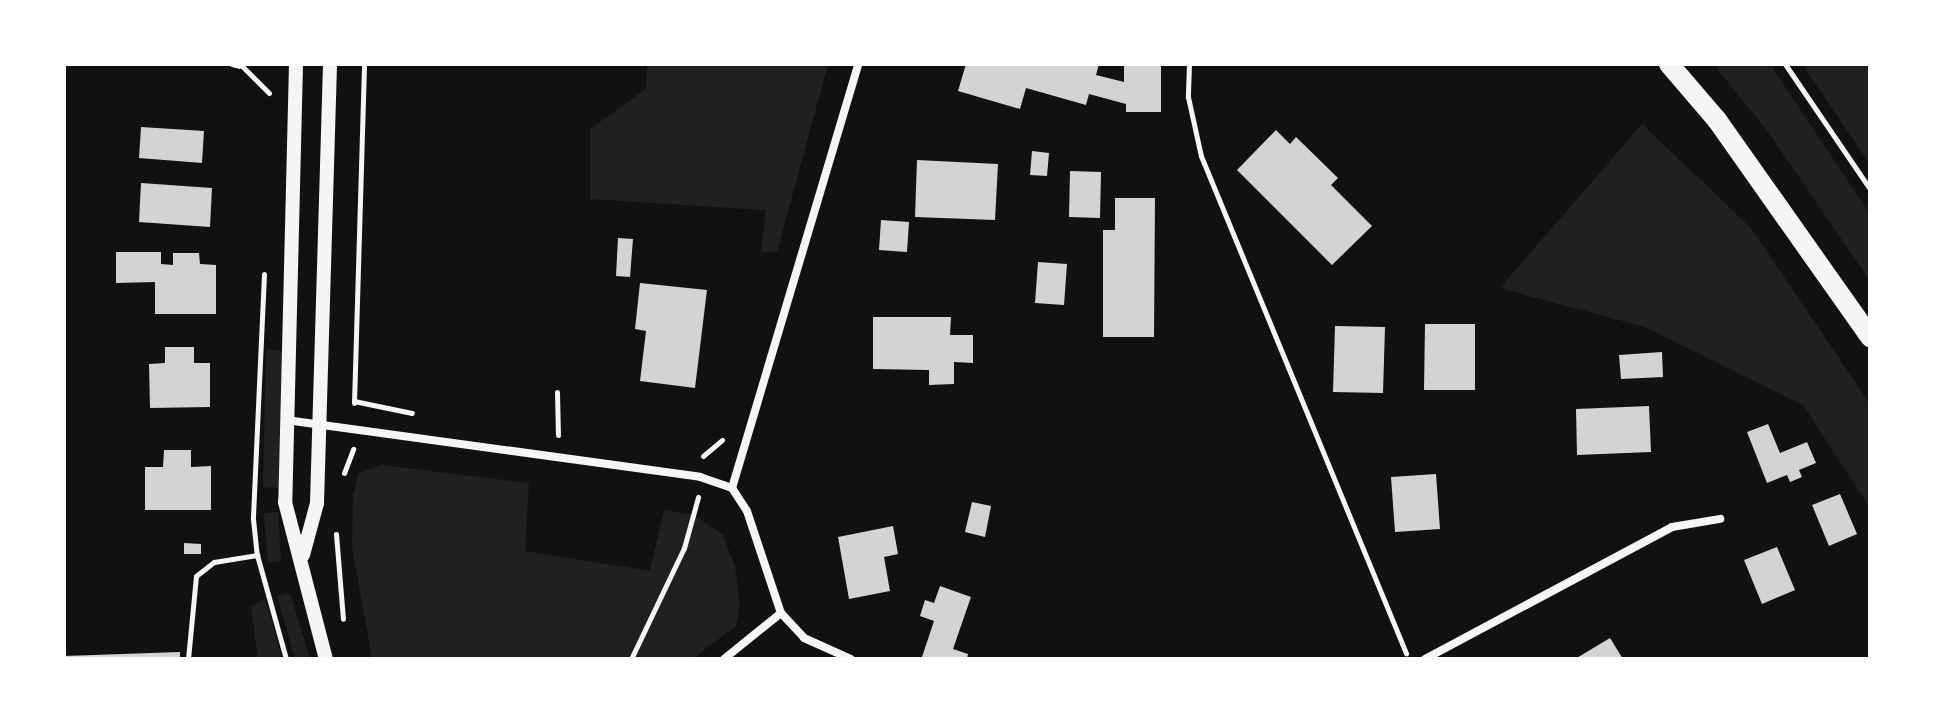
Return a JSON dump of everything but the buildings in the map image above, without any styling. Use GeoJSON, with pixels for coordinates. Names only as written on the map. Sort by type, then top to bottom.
{"type":"FeatureCollection","features":[{"type":"Feature","properties":{"kind":"main road"},"geometry":{"type":"LineString","coordinates":[[1669,64],[1717,120],[1870,337]]}},
{"type":"Feature","properties":{"kind":"street"},"geometry":{"type":"LineString","coordinates":[[296,64],[285,502],[303,556],[326,659]]}},
{"type":"Feature","properties":{"kind":"street"},"geometry":{"type":"LineString","coordinates":[[303,556],[317,503],[330,64]]}},
{"type":"Feature","properties":{"kind":"street"},"geometry":{"type":"LineString","coordinates":[[732,488],[858,64]]}},
{"type":"Feature","properties":{"kind":"street"},"geometry":{"type":"LineString","coordinates":[[286,420],[700,477],[732,488],[747,511],[781,613],[804,638],[851,659]]}},
{"type":"Feature","properties":{"kind":"street"},"geometry":{"type":"LineString","coordinates":[[1425,659],[1672,527],[1720,519]]}},
{"type":"Feature","properties":{"kind":"street"},"geometry":{"type":"LineString","coordinates":[[724,659],[781,613]]}},
{"type":"Feature","properties":{"kind":"path"},"geometry":{"type":"LineString","coordinates":[[232,64],[239,66]]}},
{"type":"Feature","properties":{"kind":"path"},"geometry":{"type":"LineString","coordinates":[[364,64],[354,401],[416,414]]}},
{"type":"Feature","properties":{"kind":"path"},"geometry":{"type":"LineString","coordinates":[[1189,64],[1188,97],[1201,156],[1405,649]]}},
{"type":"Feature","properties":{"kind":"path"},"geometry":{"type":"LineString","coordinates":[[1785,64],[1870,189]]}},
{"type":"Feature","properties":{"kind":"path"},"geometry":{"type":"LineString","coordinates":[[557,392],[558,435]]}},
{"type":"Feature","properties":{"kind":"path"},"geometry":{"type":"LineString","coordinates":[[688,455],[702,457],[717,448],[729,430]]}},
{"type":"Feature","properties":{"kind":"path"},"geometry":{"type":"LineString","coordinates":[[542,433],[572,437]]}},
{"type":"Feature","properties":{"kind":"path"},"geometry":{"type":"LineString","coordinates":[[339,482],[353,456],[367,453]]}},
{"type":"Feature","properties":{"kind":"path"},"geometry":{"type":"LineString","coordinates":[[683,496],[708,503]]}},
{"type":"Feature","properties":{"kind":"path"},"geometry":{"type":"LineString","coordinates":[[631,659],[680,558],[697,498]]}},
{"type":"Feature","properties":{"kind":"path"},"geometry":{"type":"LineString","coordinates":[[336,528],[344,631]]}},
{"type":"Feature","properties":{"kind":"path"},"geometry":{"type":"LineString","coordinates":[[188,659],[196,576],[214,562],[257,555]]}},
{"type":"Feature","properties":{"kind":"shaded area"},"geometry":{"type":"Polygon","coordinates":[[[647,64],[828,64],[777,252],[761,252],[766,210],[590,199],[590,129],[646,89],[647,64]]]}},
{"type":"Feature","properties":{"kind":"shaded area"},"geometry":{"type":"Polygon","coordinates":[[[1713,64],[1770,64],[1870,214],[1870,281],[1766,129],[1713,64]]]}},
{"type":"Feature","properties":{"kind":"shaded area"},"geometry":{"type":"Polygon","coordinates":[[[1802,64],[1870,64],[1870,164],[1802,64]]]}},
{"type":"Feature","properties":{"kind":"shaded area"},"geometry":{"type":"Polygon","coordinates":[[[1642,124],[1751,228],[1870,404],[1870,508],[1803,405],[1645,327],[1500,288],[1642,124]]]}},
{"type":"Feature","properties":{"kind":"shaded area"},"geometry":{"type":"Polygon","coordinates":[[[266,349],[283,351],[279,488],[263,487],[266,349]]]}},
{"type":"Feature","properties":{"kind":"shaded area"},"geometry":{"type":"Polygon","coordinates":[[[382,465],[529,483],[525,551],[650,571],[664,510],[694,515],[723,535],[735,567],[740,605],[736,626],[692,659],[372,659],[352,547],[353,497],[358,474],[382,465]]]}},
{"type":"Feature","properties":{"kind":"shaded area"},"geometry":{"type":"Polygon","coordinates":[[[278,512],[281,561],[268,562],[264,513],[278,512]]]}},
{"type":"Feature","properties":{"kind":"shaded area"},"geometry":{"type":"Polygon","coordinates":[[[290,593],[310,659],[295,659],[277,596],[290,593]]]}},
{"type":"Feature","properties":{"kind":"shaded area"},"geometry":{"type":"Polygon","coordinates":[[[265,598],[282,659],[258,659],[251,607],[265,598]]]}}]}
